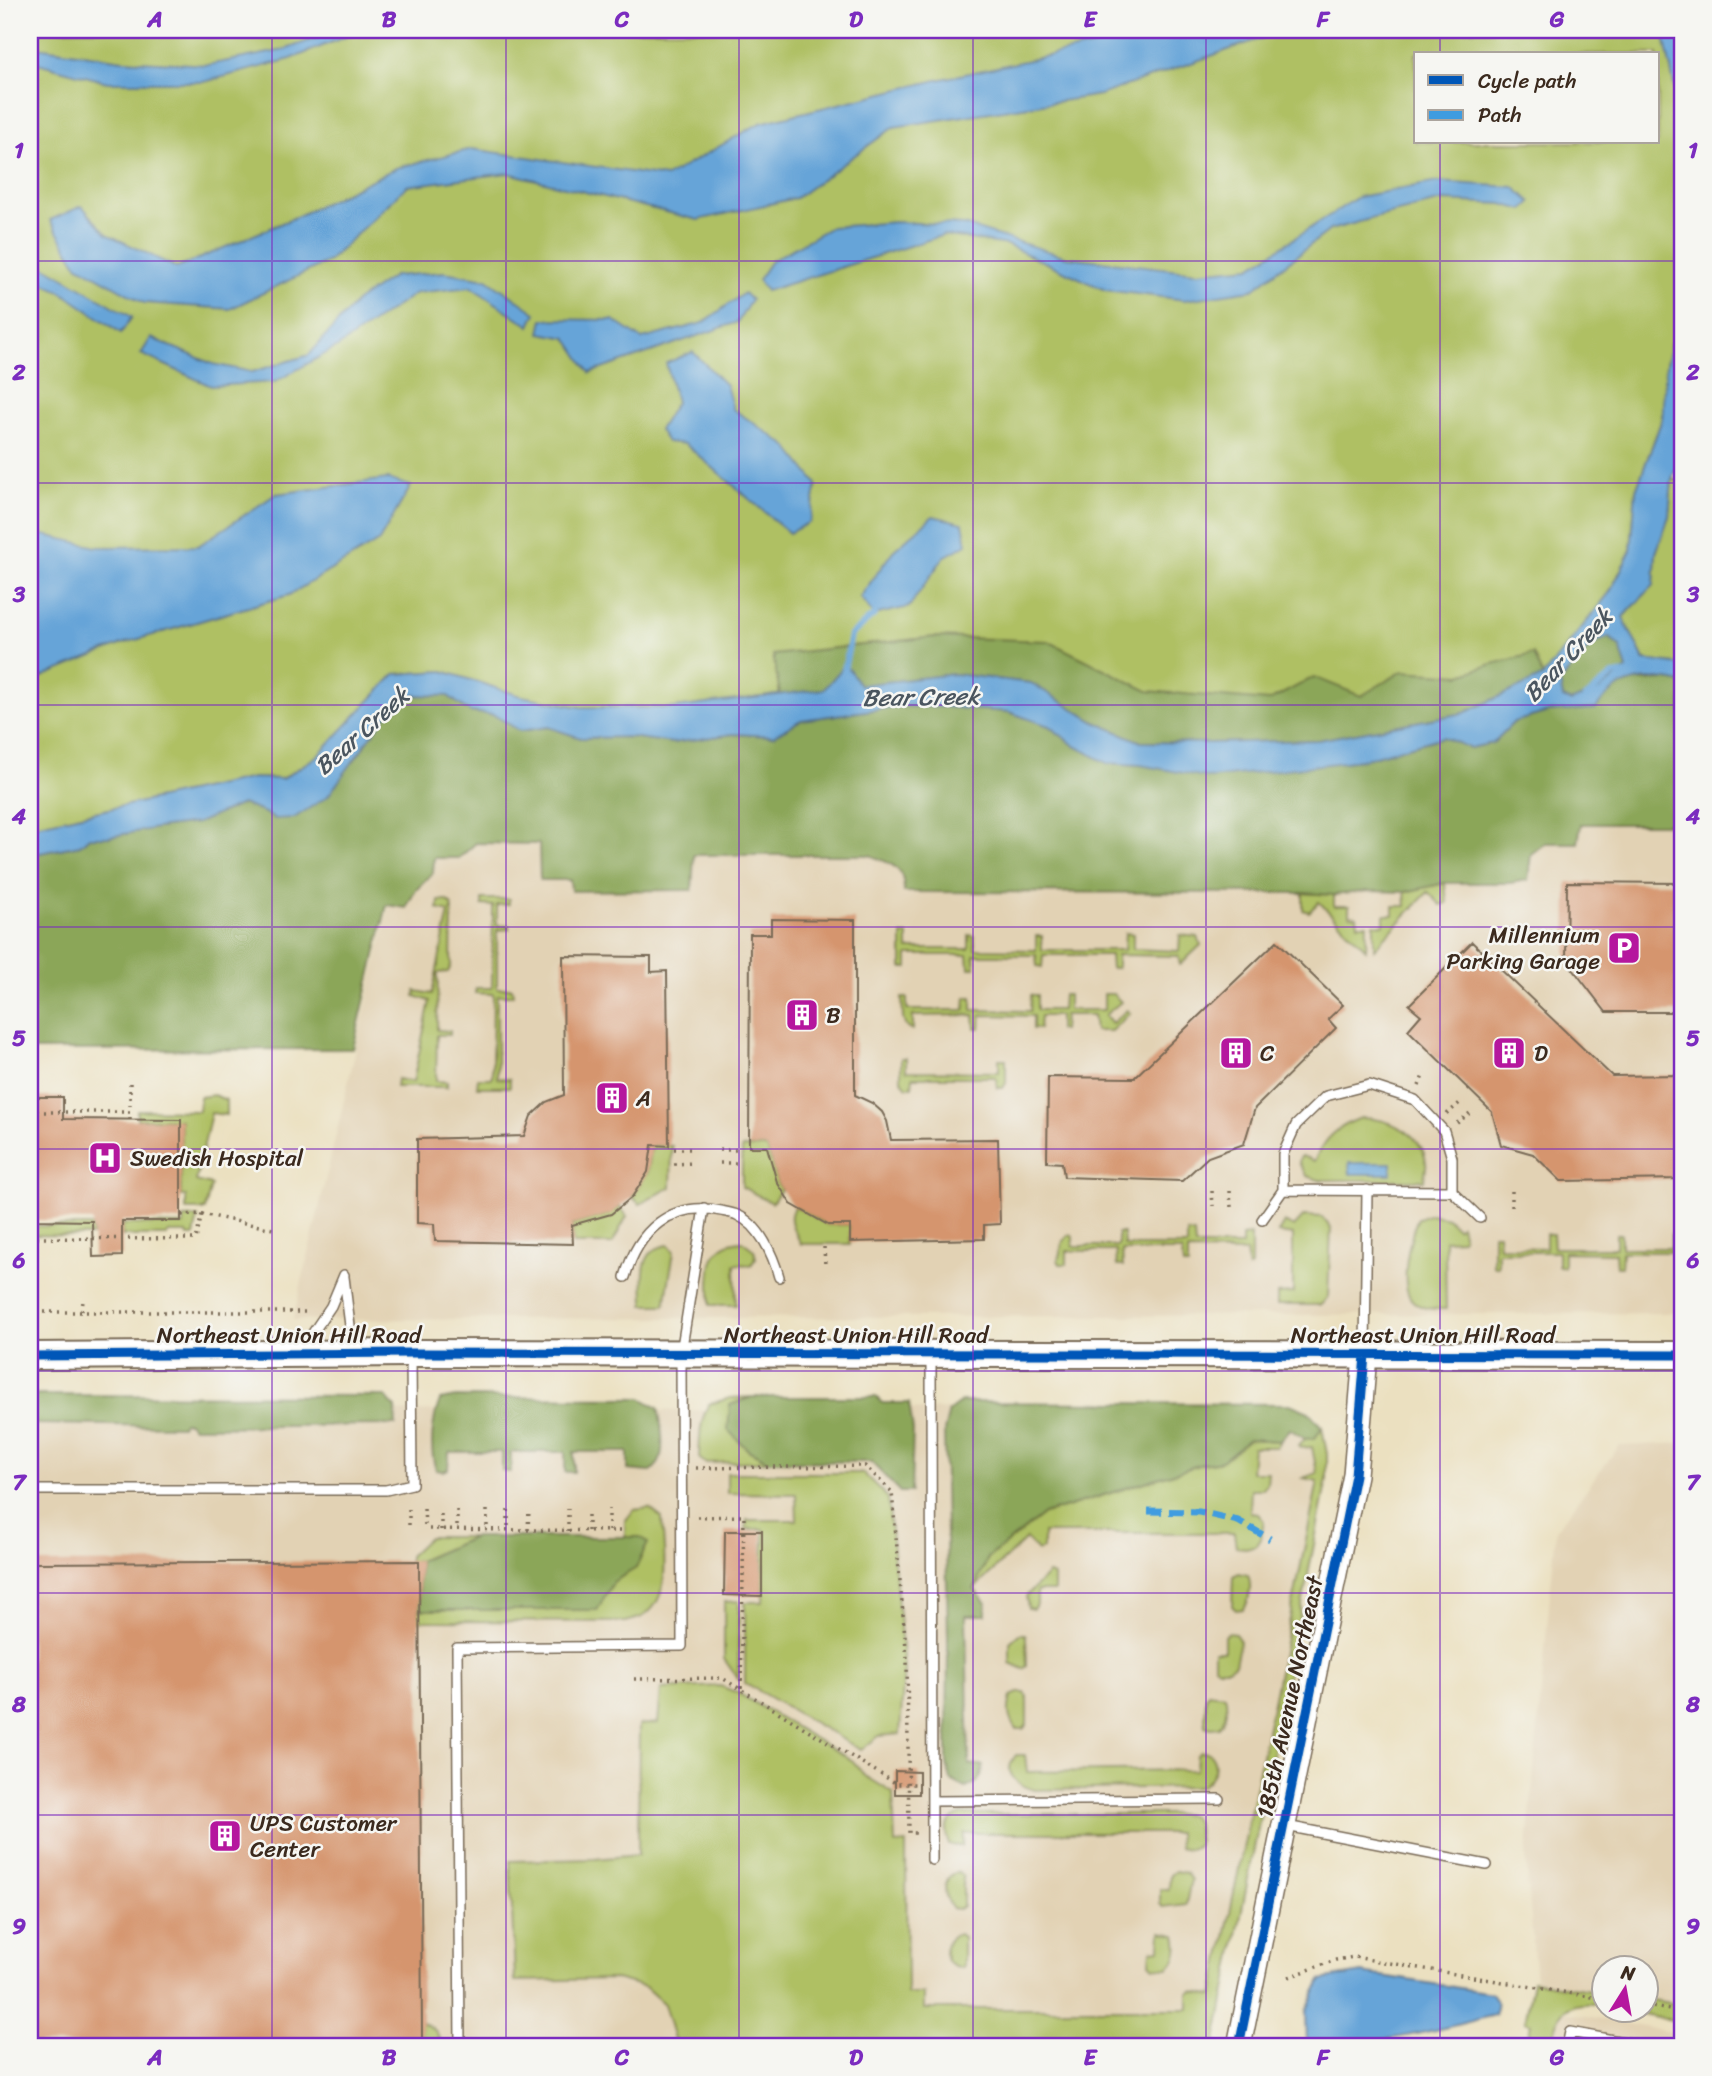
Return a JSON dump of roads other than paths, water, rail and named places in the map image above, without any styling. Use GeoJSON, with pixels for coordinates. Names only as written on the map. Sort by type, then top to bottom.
{"type":"FeatureCollection","features":[{"type":"Feature","properties":{"kind":"main road","name":"Northeast Union Hill Road"},"geometry":{"type":"LineString","coordinates":[[30,1356],[411,1353],[1682,1355]]}},
{"type":"Feature","properties":{"kind":"street","name":"185th Avenue Northeast"},"geometry":{"type":"LineString","coordinates":[[1239,2046],[1355,1475],[1365,1354]]}},
{"type":"Feature","properties":{"kind":"lane"},"geometry":{"type":"LineString","coordinates":[[1262,1220],[1283,1189],[1283,1154],[1296,1125],[1326,1096],[1369,1085],[1415,1100],[1444,1131],[1452,1158],[1452,1191]]}},
{"type":"Feature","properties":{"kind":"lane"},"geometry":{"type":"LineString","coordinates":[[1283,1189],[1452,1191],[1480,1218]]}},
{"type":"Feature","properties":{"kind":"lane"},"geometry":{"type":"LineString","coordinates":[[1365,1354],[1367,1190]]}},
{"type":"Feature","properties":{"kind":"lane"},"geometry":{"type":"LineString","coordinates":[[460,2046],[457,1648],[682,1646],[681,1353],[704,1208]]}},
{"type":"Feature","properties":{"kind":"lane"},"geometry":{"type":"LineString","coordinates":[[625,1277],[631,1256],[651,1228],[671,1215],[704,1208],[738,1215],[758,1232],[773,1256],[779,1277]]}},
{"type":"Feature","properties":{"kind":"lane"},"geometry":{"type":"LineString","coordinates":[[298,1355],[331,1306],[344,1275],[354,1354]]}},
{"type":"Feature","properties":{"kind":"lane"},"geometry":{"type":"LineString","coordinates":[[30,1490],[386,1490],[412,1484],[411,1353]]}},
{"type":"Feature","properties":{"kind":"lane"},"geometry":{"type":"LineString","coordinates":[[931,1354],[932,1860]]}},
{"type":"Feature","properties":{"kind":"lane"},"geometry":{"type":"LineString","coordinates":[[932,1801],[1219,1799]]}},
{"type":"Feature","properties":{"kind":"lane"},"geometry":{"type":"LineString","coordinates":[[1283,1825],[1487,1865]]}},
{"type":"Feature","properties":{"kind":"lane"},"geometry":{"type":"LineString","coordinates":[[1567,2046],[1570,2032],[1645,2046]]}},
{"type":"Feature","properties":{"kind":"water"},"geometry":{"type":"Polygon","coordinates":[[[338,30],[362,30],[291,59],[204,82],[107,82],[30,61],[30,46],[123,60],[208,65],[284,50],[338,30]]]}},
{"type":"Feature","properties":{"kind":"water"},"geometry":{"type":"Polygon","coordinates":[[[1166,30],[1285,30],[1100,95],[894,127],[796,198],[698,220],[508,173],[407,186],[329,261],[230,309],[144,303],[77,265],[50,220],[82,206],[107,234],[177,268],[298,216],[396,168],[472,149],[666,177],[760,123],[937,80],[1166,30]]]}},
{"type":"Feature","properties":{"kind":"water"},"geometry":{"type":"Polygon","coordinates":[[[1682,30],[1682,123],[1663,32],[1682,30]]]}},
{"type":"Feature","properties":{"kind":"water"},"geometry":{"type":"Polygon","coordinates":[[[1437,182],[1514,187],[1531,202],[1523,210],[1502,204],[1443,201],[1330,230],[1252,290],[1185,300],[1105,290],[1007,245],[944,235],[766,291],[758,280],[771,261],[831,227],[895,222],[964,225],[1067,257],[1197,272],[1250,267],[1358,197],[1437,182]]]}},
{"type":"Feature","properties":{"kind":"water"},"geometry":{"type":"Polygon","coordinates":[[[30,258],[132,317],[121,333],[60,291],[30,277],[30,258]]]}},
{"type":"Feature","properties":{"kind":"water"},"geometry":{"type":"Polygon","coordinates":[[[444,272],[487,279],[536,313],[530,326],[471,287],[416,293],[339,346],[275,382],[211,386],[141,354],[151,338],[213,364],[252,372],[309,355],[357,301],[394,276],[444,272]]]}},
{"type":"Feature","properties":{"kind":"water"},"geometry":{"type":"Polygon","coordinates":[[[744,293],[751,300],[738,322],[590,373],[567,338],[540,333],[543,319],[613,320],[642,339],[703,323],[744,293]]]}},
{"type":"Feature","properties":{"kind":"water","name":"Bear Creek"},"geometry":{"type":"Polygon","coordinates":[[[1682,300],[1682,452],[1672,479],[1669,516],[1656,553],[1654,585],[1623,617],[1644,660],[1682,665],[1682,683],[1657,679],[1634,681],[1613,691],[1596,709],[1548,712],[1514,722],[1493,743],[1470,748],[1443,737],[1361,760],[1211,778],[1140,765],[1107,763],[1075,746],[1049,726],[1009,712],[901,706],[801,720],[773,736],[733,734],[673,743],[630,737],[581,738],[548,727],[520,731],[494,715],[470,712],[448,696],[415,695],[385,717],[328,796],[294,818],[274,819],[242,804],[197,823],[108,837],[89,837],[80,845],[30,855],[30,826],[253,778],[282,779],[317,756],[395,674],[443,671],[521,696],[581,707],[675,708],[824,689],[843,667],[849,669],[860,685],[954,674],[1031,683],[1095,722],[1141,742],[1318,740],[1464,713],[1542,677],[1610,592],[1631,550],[1636,490],[1662,419],[1666,364],[1682,300]],[[1609,637],[1587,650],[1560,683],[1563,698],[1571,702],[1599,690],[1627,669],[1620,647],[1609,637]]]}},
{"type":"Feature","properties":{"kind":"water"},"geometry":{"type":"Polygon","coordinates":[[[693,352],[726,385],[733,409],[787,446],[817,484],[810,522],[789,533],[685,444],[667,442],[659,430],[676,402],[666,363],[693,352]]]}},
{"type":"Feature","properties":{"kind":"water"},"geometry":{"type":"Polygon","coordinates":[[[387,479],[411,486],[379,541],[289,595],[122,644],[30,682],[31,532],[97,547],[198,546],[276,494],[387,479]]]}},
{"type":"Feature","properties":{"kind":"water"},"geometry":{"type":"Polygon","coordinates":[[[933,516],[963,523],[967,544],[944,557],[909,607],[874,615],[860,597],[893,551],[933,516]]]}},
{"type":"Feature","properties":{"kind":"water"},"geometry":{"type":"Polygon","coordinates":[[[1349,1163],[1391,1163],[1391,1174],[1350,1174],[1349,1163]]]}},
{"type":"Feature","properties":{"kind":"water"},"geometry":{"type":"Polygon","coordinates":[[[1362,1973],[1492,1993],[1496,2001],[1495,2012],[1494,2015],[1401,2037],[1354,2044],[1307,2046],[1306,2011],[1321,1980],[1362,1973]]]}},
{"type":"Feature","properties":{"kind":"waterway"},"geometry":{"type":"LineString","coordinates":[[843,675],[851,635],[874,615]]}},
{"type":"Feature","properties":{"kind":"waterway"},"geometry":{"type":"LineString","coordinates":[[1585,698],[1613,675],[1626,674]]}},
{"type":"Feature","properties":{"kind":"place","name":"Millennium Parking Garage"},"geometry":{"type":"Point","coordinates":[1624,948]}},
{"type":"Feature","properties":{"kind":"place","name":"B"},"geometry":{"type":"Point","coordinates":[802,1015]}},
{"type":"Feature","properties":{"kind":"place","name":"C"},"geometry":{"type":"Point","coordinates":[1236,1053]}},
{"type":"Feature","properties":{"kind":"place","name":"D"},"geometry":{"type":"Point","coordinates":[1509,1053]}},
{"type":"Feature","properties":{"kind":"place","name":"A"},"geometry":{"type":"Point","coordinates":[612,1098]}},
{"type":"Feature","properties":{"kind":"place","name":"Swedish Hospital"},"geometry":{"type":"Point","coordinates":[105,1158]}},
{"type":"Feature","properties":{"kind":"place","name":"UPS Customer Center"},"geometry":{"type":"Point","coordinates":[225,1836]}}]}
